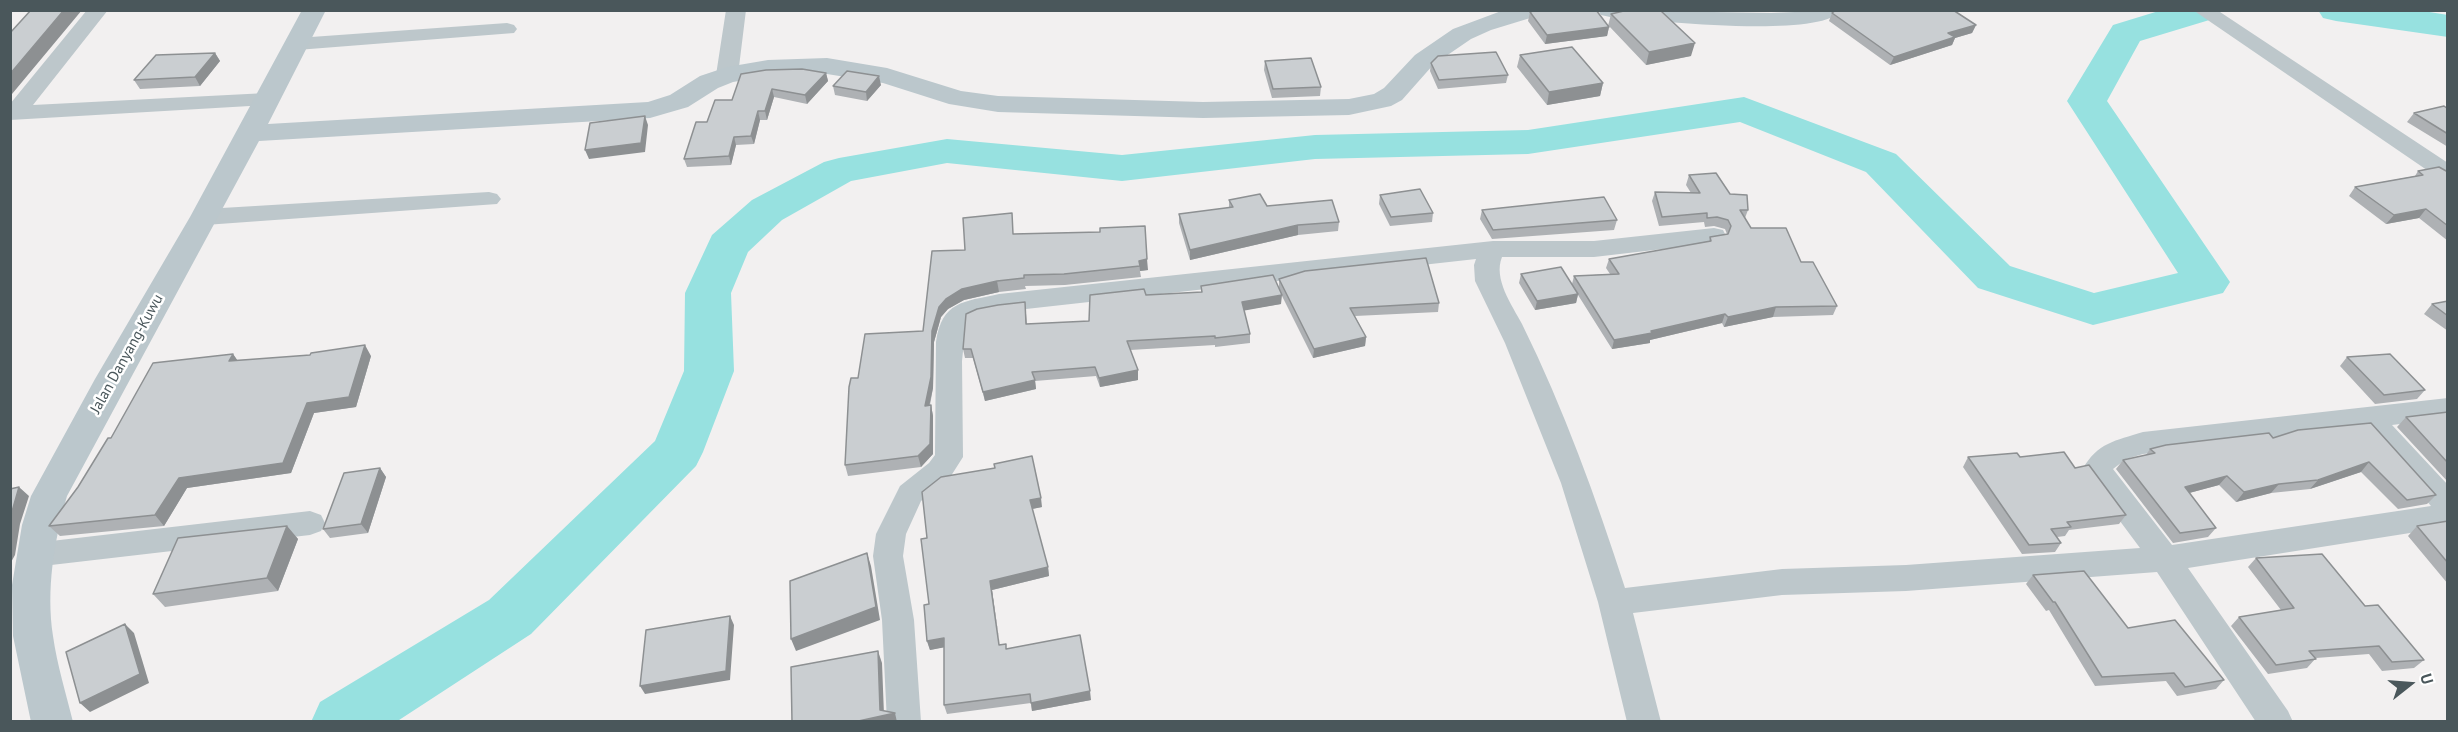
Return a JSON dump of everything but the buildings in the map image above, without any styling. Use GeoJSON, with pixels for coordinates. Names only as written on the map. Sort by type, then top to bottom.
{"type":"FeatureCollection","features":[{"type":"Feature","properties":{"kind":"street"},"geometry":{"type":"LineString","coordinates":[[13,113],[98,10]]}},
{"type":"Feature","properties":{"kind":"street","name":"Jalan Danyang-Kuwu"},"geometry":{"type":"LineString","coordinates":[[52,722],[33,636],[31,585],[40,525],[49,496],[111,379],[205,217],[314,10]]}},
{"type":"Feature","properties":{"kind":"street"},"geometry":{"type":"LineString","coordinates":[[727,75],[736,10]]}},
{"type":"Feature","properties":{"kind":"street"},"geometry":{"type":"LineString","coordinates":[[249,133],[650,110],[679,101],[709,82],[727,75],[768,68],[827,66],[875,73],[958,98],[998,104],[1203,110],[1330,109],[1382,100],[1394,94],[1408,76],[1441,46],[1482,25],[1531,10]]}},
{"type":"Feature","properties":{"kind":"street"},"geometry":{"type":"LineString","coordinates":[[1610,10],[1791,20],[1809,18],[1830,10]]}},
{"type":"Feature","properties":{"kind":"street"},"geometry":{"type":"LineString","coordinates":[[2203,10],[2448,174]]}},
{"type":"Feature","properties":{"kind":"street"},"geometry":{"type":"LineString","coordinates":[[297,44],[507,29]]}},
{"type":"Feature","properties":{"kind":"street"},"geometry":{"type":"LineString","coordinates":[[13,113],[267,99]]}},
{"type":"Feature","properties":{"kind":"street"},"geometry":{"type":"LineString","coordinates":[[205,217],[489,199]]}},
{"type":"Feature","properties":{"kind":"street"},"geometry":{"type":"LineString","coordinates":[[904,722],[898,620],[888,556],[891,534],[910,494],[939,471],[949,457],[949,349],[951,323],[956,316],[999,303],[1493,249],[1594,249],[1714,236]]}},
{"type":"Feature","properties":{"kind":"street"},"geometry":{"type":"LineString","coordinates":[[1493,249],[1486,265],[1488,281],[1518,343],[1576,483],[1614,603],[1644,722]]}},
{"type":"Feature","properties":{"kind":"street"},"geometry":{"type":"LineString","coordinates":[[2276,722],[2165,559],[2097,470],[2101,460],[2113,452],[2143,443],[2448,408]]}},
{"type":"Feature","properties":{"kind":"street"},"geometry":{"type":"LineString","coordinates":[[2369,417],[2448,505]]}},
{"type":"Feature","properties":{"kind":"street"},"geometry":{"type":"LineString","coordinates":[[1614,603],[1782,582],[1905,578],[2165,559],[2448,515]]}},
{"type":"Feature","properties":{"kind":"street"},"geometry":{"type":"LineString","coordinates":[[34,555],[310,523]]}},
{"type":"Feature","properties":{"kind":"waterway"},"geometry":{"type":"LineString","coordinates":[[342,722],[510,617],[677,452],[709,371],[708,293],[728,245],[767,210],[839,171],[947,151],[1122,168],[1315,147],[1528,142],[1744,109],[1881,163],[1994,277],[2093,309],[2207,282],[2087,101],[2126,33],[2203,10]]}},
{"type":"Feature","properties":{"kind":"waterway"},"geometry":{"type":"LineString","coordinates":[[2336,10],[2448,26]]}}]}
